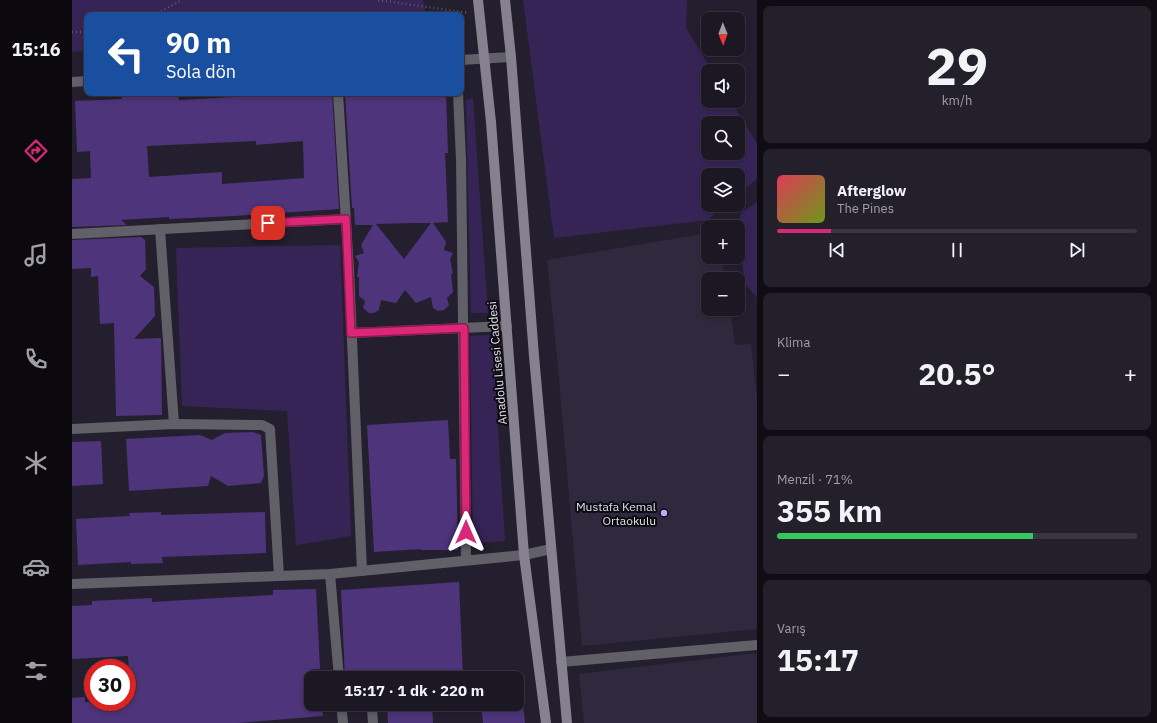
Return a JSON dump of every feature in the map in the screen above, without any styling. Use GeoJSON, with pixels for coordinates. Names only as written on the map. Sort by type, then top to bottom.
{"type":"FeatureCollection","features":[{"type":"Feature","properties":{"kind":"street","name":"Anadolu Lisesi Caddesi"},"geometry":{"type":"LineString","coordinates":[[478,0],[491,122],[524,554],[546,723]]}},
{"type":"Feature","properties":{"kind":"street"},"geometry":{"type":"LineString","coordinates":[[505,0],[511,57],[534,356],[567,723]]}},
{"type":"Feature","properties":{"kind":"street"},"geometry":{"type":"LineString","coordinates":[[464,60],[511,57]]}},
{"type":"Feature","properties":{"kind":"street"},"geometry":{"type":"LineString","coordinates":[[72,82],[84,81]]}},
{"type":"Feature","properties":{"kind":"street"},"geometry":{"type":"LineString","coordinates":[[338,96],[346,219],[362,571]]}},
{"type":"Feature","properties":{"kind":"street"},"geometry":{"type":"LineString","coordinates":[[458,96],[461,160],[464,328],[466,560]]}},
{"type":"Feature","properties":{"kind":"street"},"geometry":{"type":"LineString","coordinates":[[72,234],[346,219]]}},
{"type":"Feature","properties":{"kind":"street"},"geometry":{"type":"LineString","coordinates":[[160,228],[174,424]]}},
{"type":"Feature","properties":{"kind":"street"},"geometry":{"type":"LineString","coordinates":[[351,333],[507,326]]}},
{"type":"Feature","properties":{"kind":"street"},"geometry":{"type":"LineString","coordinates":[[72,429],[174,424],[262,425],[270,428],[280,576]]}},
{"type":"Feature","properties":{"kind":"street"},"geometry":{"type":"LineString","coordinates":[[72,584],[330,574],[524,554],[551,549]]}},
{"type":"Feature","properties":{"kind":"street"},"geometry":{"type":"LineString","coordinates":[[330,574],[338,671]]}},
{"type":"Feature","properties":{"kind":"street"},"geometry":{"type":"LineString","coordinates":[[561,662],[757,645]]}},
{"type":"Feature","properties":{"kind":"street"},"geometry":{"type":"LineString","coordinates":[[342,711],[343,723]]}},
{"type":"Feature","properties":{"kind":"street"},"geometry":{"type":"LineString","coordinates":[[372,711],[373,723]]}},
{"type":"Feature","properties":{"kind":"path"},"geometry":{"type":"LineString","coordinates":[[160,12],[182,0]]}},
{"type":"Feature","properties":{"kind":"path"},"geometry":{"type":"LineString","coordinates":[[378,0],[459,12]]}},
{"type":"Feature","properties":{"kind":"path"},"geometry":{"type":"LineString","coordinates":[[464,13],[479,15]]}},
{"type":"Feature","properties":{"kind":"path"},"geometry":{"type":"LineString","coordinates":[[72,32],[84,32]]}},
{"type":"Feature","properties":{"kind":"shaded area"},"geometry":{"type":"Polygon","coordinates":[[[72,0],[423,0],[425,12],[84,12],[84,51],[72,52],[72,0]]]}},
{"type":"Feature","properties":{"kind":"shaded area"},"geometry":{"type":"Polygon","coordinates":[[[523,0],[687,0],[686,28],[701,53],[701,56],[703,56],[708,64],[701,64],[701,108],[735,108],[740,116],[701,116],[701,160],[745,160],[745,124],[757,144],[757,179],[745,188],[745,168],[701,168],[701,212],[716,212],[708,220],[554,238],[523,0]]]}},
{"type":"Feature","properties":{"kind":"shaded area"},"geometry":{"type":"Polygon","coordinates":[[[473,98],[488,313],[471,313],[466,100],[473,98]]]}},
{"type":"Feature","properties":{"kind":"shaded area"},"geometry":{"type":"Polygon","coordinates":[[[757,202],[757,297],[746,285],[745,272],[744,272],[742,264],[745,264],[745,220],[738,220],[742,212],[745,212],[745,210],[757,202]]]}},
{"type":"Feature","properties":{"kind":"shaded area","name":"Mustafa Kemal Ortaokulu"},"geometry":{"type":"Polygon","coordinates":[[[701,234],[701,264],[722,264],[724,272],[701,272],[701,316],[731,316],[735,345],[751,344],[757,397],[757,629],[582,646],[558,367],[547,260],[701,234]]]}},
{"type":"Feature","properties":{"kind":"shaded area"},"geometry":{"type":"Polygon","coordinates":[[[340,245],[351,536],[296,545],[287,411],[182,406],[176,248],[340,245]]]}},
{"type":"Feature","properties":{"kind":"shaded area"},"geometry":{"type":"Polygon","coordinates":[[[492,335],[505,541],[473,543],[470,336],[492,335]]]}},
{"type":"Feature","properties":{"kind":"shaded area"},"geometry":{"type":"Polygon","coordinates":[[[757,653],[757,723],[584,723],[579,674],[757,653]]]}},
{"type":"Feature","properties":{"kind":"building"},"geometry":{"type":"Polygon","coordinates":[[[122,96],[178,96],[179,100],[252,96],[332,96],[339,209],[234,216],[169,219],[169,217],[121,220],[127,225],[72,227],[72,179],[91,178],[90,151],[77,152],[75,101],[122,99],[122,96]],[[256,141],[147,146],[149,177],[222,172],[222,184],[304,178],[303,141],[256,145],[256,141]]]}},
{"type":"Feature","properties":{"kind":"building"},"geometry":{"type":"Polygon","coordinates":[[[345,96],[446,96],[448,153],[445,153],[448,222],[433,223],[446,242],[444,250],[453,253],[450,259],[453,274],[451,274],[453,292],[447,298],[449,305],[444,310],[438,311],[433,308],[431,297],[416,303],[405,290],[396,303],[381,300],[379,310],[374,313],[369,313],[363,308],[365,301],[359,296],[359,277],[357,277],[359,262],[355,256],[364,253],[361,245],[373,225],[355,225],[354,208],[352,208],[345,96]],[[431,223],[376,224],[404,259],[431,223]]]}},
{"type":"Feature","properties":{"kind":"building"},"geometry":{"type":"Polygon","coordinates":[[[141,237],[145,240],[146,269],[140,276],[154,287],[155,316],[134,339],[161,338],[162,415],[116,416],[114,323],[100,324],[98,276],[91,277],[91,268],[72,269],[72,240],[141,237]]]}},
{"type":"Feature","properties":{"kind":"building"},"geometry":{"type":"Polygon","coordinates":[[[448,420],[450,459],[456,459],[458,550],[421,549],[374,552],[367,425],[448,420]]]}},
{"type":"Feature","properties":{"kind":"building"},"geometry":{"type":"Polygon","coordinates":[[[253,432],[261,435],[264,476],[261,483],[228,486],[211,476],[208,486],[129,491],[126,439],[200,435],[212,440],[225,433],[253,432]]]}},
{"type":"Feature","properties":{"kind":"building"},"geometry":{"type":"Polygon","coordinates":[[[101,441],[103,484],[72,486],[72,442],[101,441]]]}},
{"type":"Feature","properties":{"kind":"building"},"geometry":{"type":"Polygon","coordinates":[[[161,512],[161,515],[265,512],[266,553],[162,557],[163,563],[131,564],[131,562],[78,565],[76,519],[130,516],[129,513],[161,512]]]}},
{"type":"Feature","properties":{"kind":"building"},"geometry":{"type":"Polygon","coordinates":[[[459,582],[463,671],[345,671],[341,590],[459,582]]]}},
{"type":"Feature","properties":{"kind":"building"},"geometry":{"type":"Polygon","coordinates":[[[316,589],[320,669],[304,671],[304,711],[323,711],[323,716],[238,723],[72,723],[72,698],[84,697],[84,711],[136,711],[136,659],[128,659],[128,656],[72,659],[72,606],[92,605],[92,601],[152,598],[152,602],[273,595],[273,590],[316,589]]]}},
{"type":"Feature","properties":{"kind":"building"},"geometry":{"type":"Polygon","coordinates":[[[387,711],[432,711],[433,723],[388,723],[387,711]]]}},
{"type":"Feature","properties":{"kind":"building"},"geometry":{"type":"Polygon","coordinates":[[[482,711],[524,711],[525,723],[483,723],[482,711]]]}},
{"type":"Feature","properties":{"kind":"place","name":"Mustafa Kemal Ortaokulu"},"geometry":{"type":"Point","coordinates":[664,513]}},
{"type":"Feature","properties":{"kind":"route"},"geometry":{"type":"LineString","coordinates":[[268,223],[346,219],[351,333],[464,328],[466,532]]}}]}
